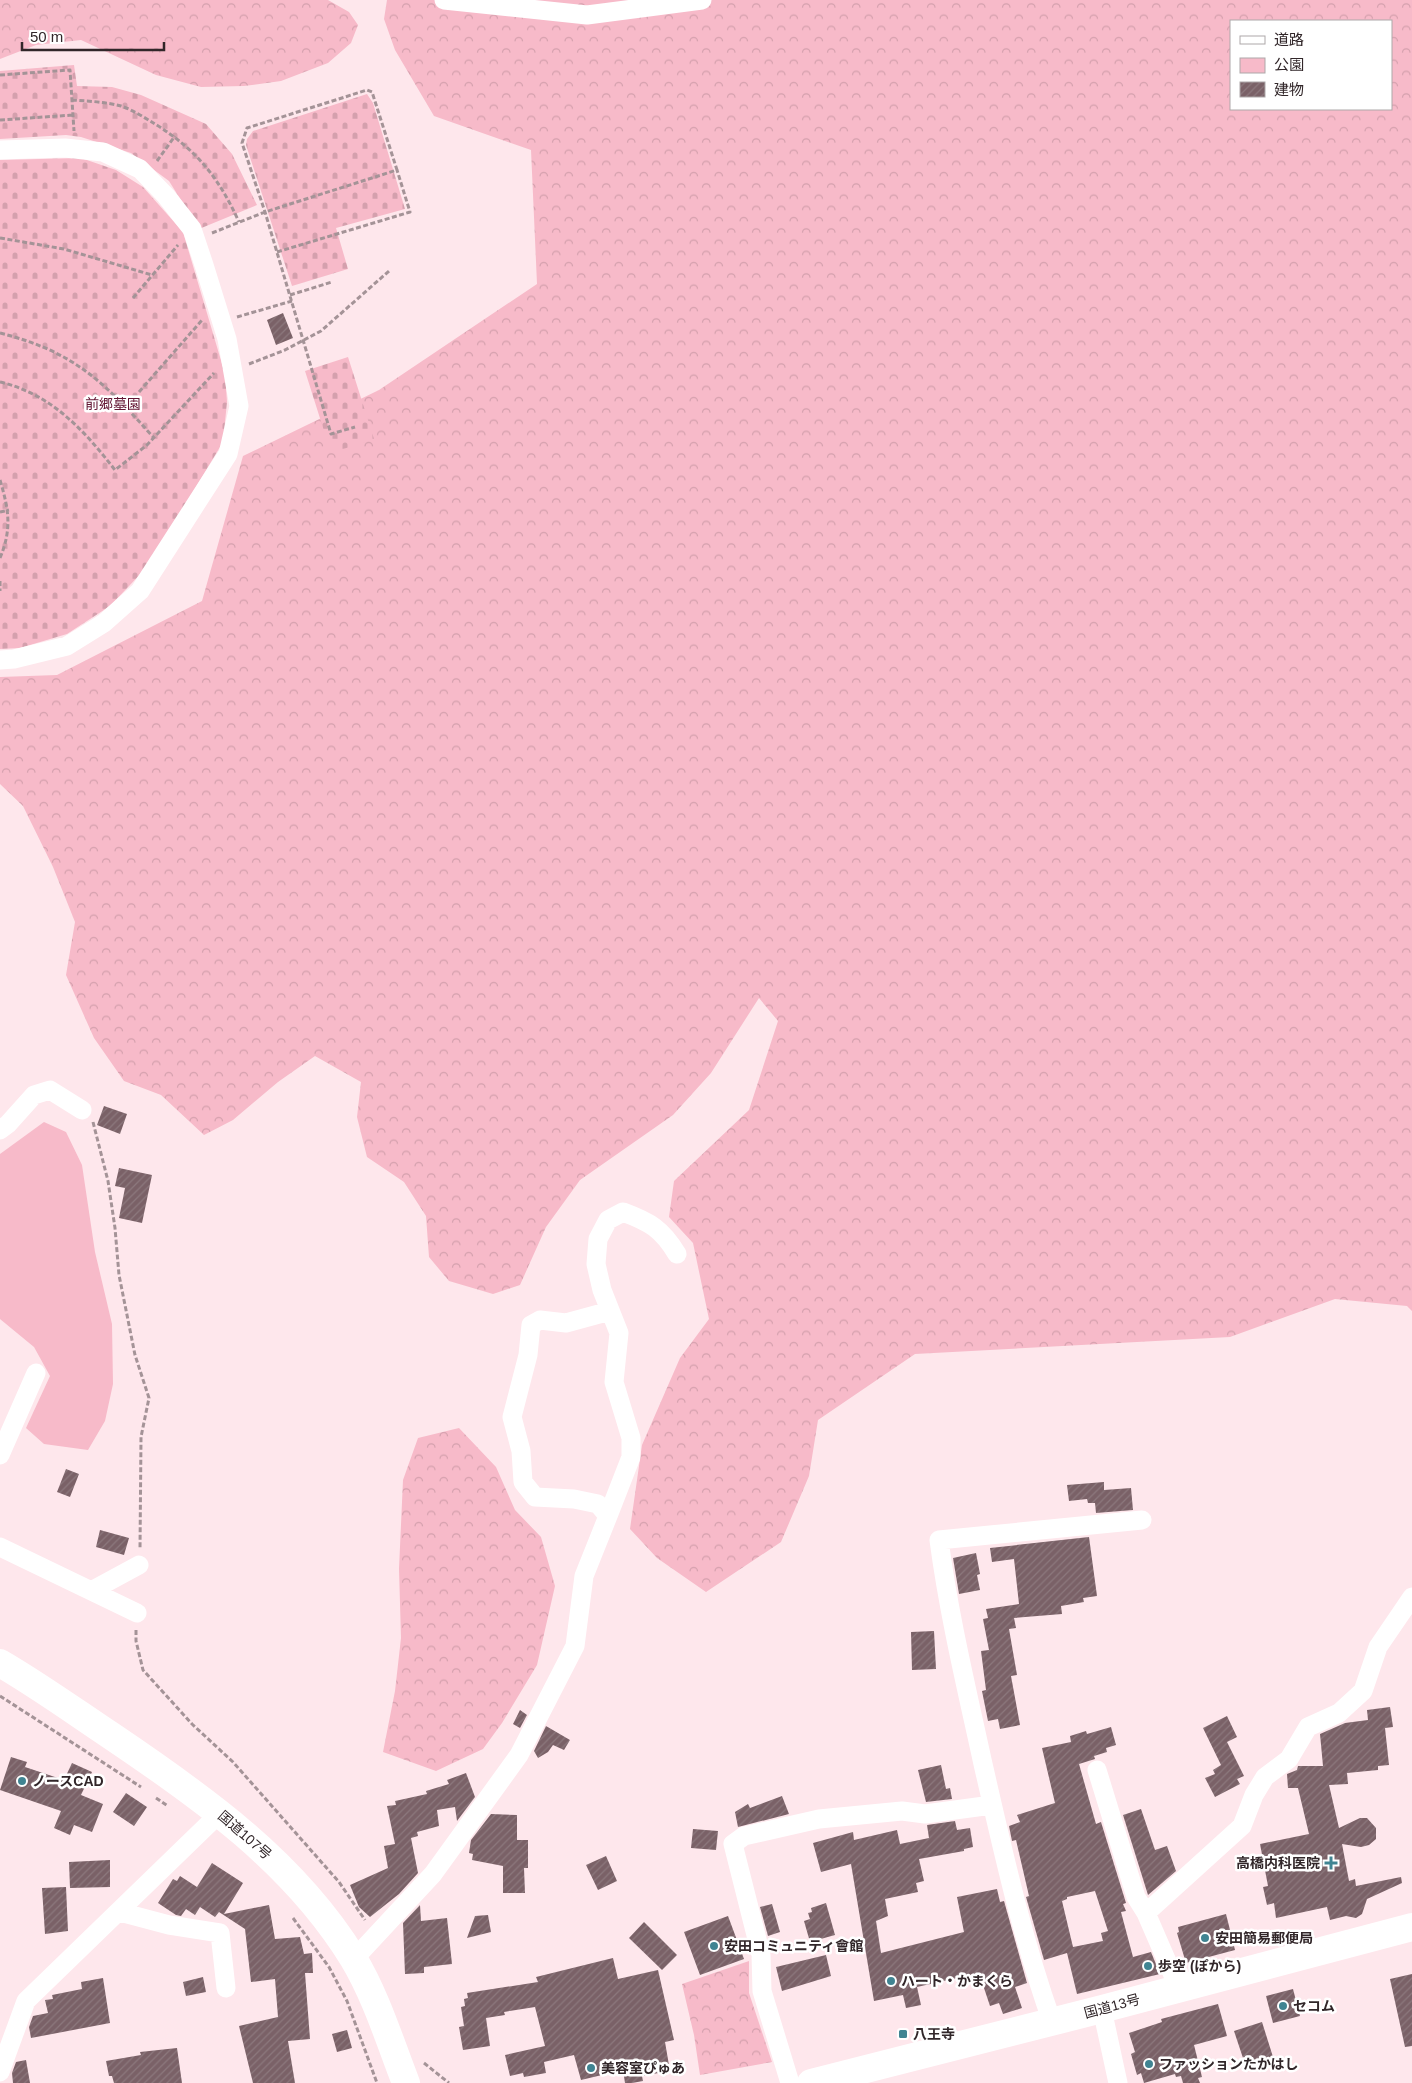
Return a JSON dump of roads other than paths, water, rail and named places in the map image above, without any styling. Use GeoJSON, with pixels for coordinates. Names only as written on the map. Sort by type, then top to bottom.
{"type":"FeatureCollection","features":[{"type":"Feature","properties":{"kind":"highway","name":"国道107号"},"geometry":{"type":"LineString","coordinates":[[0,1662],[154,1764],[220,1813],[284,1869],[331,1926],[354,1959],[377,2009],[414,2072]]}},
{"type":"Feature","properties":{"kind":"highway","name":"国道13号"},"geometry":{"type":"LineString","coordinates":[[811,2083],[1052,2022],[1412,1927]]}},
{"type":"Feature","properties":{"kind":"street"},"geometry":{"type":"LineString","coordinates":[[444,0],[587,15],[702,0]]}},
{"type":"Feature","properties":{"kind":"street"},"geometry":{"type":"LineString","coordinates":[[0,150],[75,148],[103,152],[140,169],[166,196],[194,235],[231,363],[238,406],[228,454],[140,591],[104,623],[67,646],[14,659],[0,660]]}},
{"type":"Feature","properties":{"kind":"street"},"geometry":{"type":"LineString","coordinates":[[0,1130],[8,1124],[34,1095],[50,1090],[82,1110]]}},
{"type":"Feature","properties":{"kind":"street"},"geometry":{"type":"LineString","coordinates":[[354,1959],[433,1874],[520,1755],[575,1646],[584,1576],[631,1457],[631,1438],[614,1382],[619,1333],[602,1290],[596,1264],[598,1239],[608,1220],[623,1212],[642,1219],[665,1234],[677,1254]]}},
{"type":"Feature","properties":{"kind":"street"},"geometry":{"type":"LineString","coordinates":[[608,1516],[598,1504],[574,1499],[535,1497],[523,1482],[521,1451],[512,1417],[528,1355],[531,1326],[540,1320],[566,1323],[610,1311]]}},
{"type":"Feature","properties":{"kind":"street"},"geometry":{"type":"LineString","coordinates":[[0,1455],[36,1374]]}},
{"type":"Feature","properties":{"kind":"street"},"geometry":{"type":"LineString","coordinates":[[1052,2022],[1030,1961],[992,1805],[948,1606],[938,1540],[1142,1520]]}},
{"type":"Feature","properties":{"kind":"street"},"geometry":{"type":"LineString","coordinates":[[0,1548],[137,1613]]}},
{"type":"Feature","properties":{"kind":"street"},"geometry":{"type":"LineString","coordinates":[[91,1591],[139,1565]]}},
{"type":"Feature","properties":{"kind":"street"},"geometry":{"type":"LineString","coordinates":[[1146,1912],[1242,1826],[1254,1795],[1265,1777],[1289,1759],[1308,1727],[1339,1713],[1363,1691],[1378,1647],[1412,1597]]}},
{"type":"Feature","properties":{"kind":"street"},"geometry":{"type":"LineString","coordinates":[[1097,1770],[1136,1897],[1146,1912],[1179,1989]]}},
{"type":"Feature","properties":{"kind":"street"},"geometry":{"type":"LineString","coordinates":[[790,2083],[762,1991],[761,1955],[733,1844],[744,1836],[818,1819],[902,1812],[925,1814],[992,1805]]}},
{"type":"Feature","properties":{"kind":"street"},"geometry":{"type":"LineString","coordinates":[[0,2072],[26,2001],[120,1912],[220,1813]]}},
{"type":"Feature","properties":{"kind":"street"},"geometry":{"type":"LineString","coordinates":[[120,1912],[169,1925],[220,1933],[226,1988]]}},
{"type":"Feature","properties":{"kind":"street"},"geometry":{"type":"LineString","coordinates":[[1102,2009],[1118,2083]]}},
{"type":"Feature","properties":{"kind":"place","name":"ノースCAD"},"geometry":{"type":"Point","coordinates":[22,1781]}},
{"type":"Feature","properties":{"kind":"place","name":"高橋内科医院"},"geometry":{"type":"Point","coordinates":[1331,1863]}},
{"type":"Feature","properties":{"kind":"place","name":"安田簡易郵便局"},"geometry":{"type":"Point","coordinates":[1205,1938]}},
{"type":"Feature","properties":{"kind":"place","name":"安田コミュニティ會館"},"geometry":{"type":"Point","coordinates":[714,1946]}},
{"type":"Feature","properties":{"kind":"place","name":"歩空 (ぽから)"},"geometry":{"type":"Point","coordinates":[1148,1966]}},
{"type":"Feature","properties":{"kind":"place","name":"ハート・かまくら"},"geometry":{"type":"Point","coordinates":[891,1981]}},
{"type":"Feature","properties":{"kind":"place","name":"セコム"},"geometry":{"type":"Point","coordinates":[1283,2006]}},
{"type":"Feature","properties":{"kind":"place","name":"八王寺"},"geometry":{"type":"Point","coordinates":[903,2034]}},
{"type":"Feature","properties":{"kind":"place","name":"ファッションたかはし"},"geometry":{"type":"Point","coordinates":[1149,2064]}},
{"type":"Feature","properties":{"kind":"place","name":"美容室ぴゅあ"},"geometry":{"type":"Point","coordinates":[591,2068]}},
{"type":"Feature","properties":{"kind":"park label","name":"前郷墓園"},"geometry":{"type":"Point","coordinates":[113,404]}}]}
